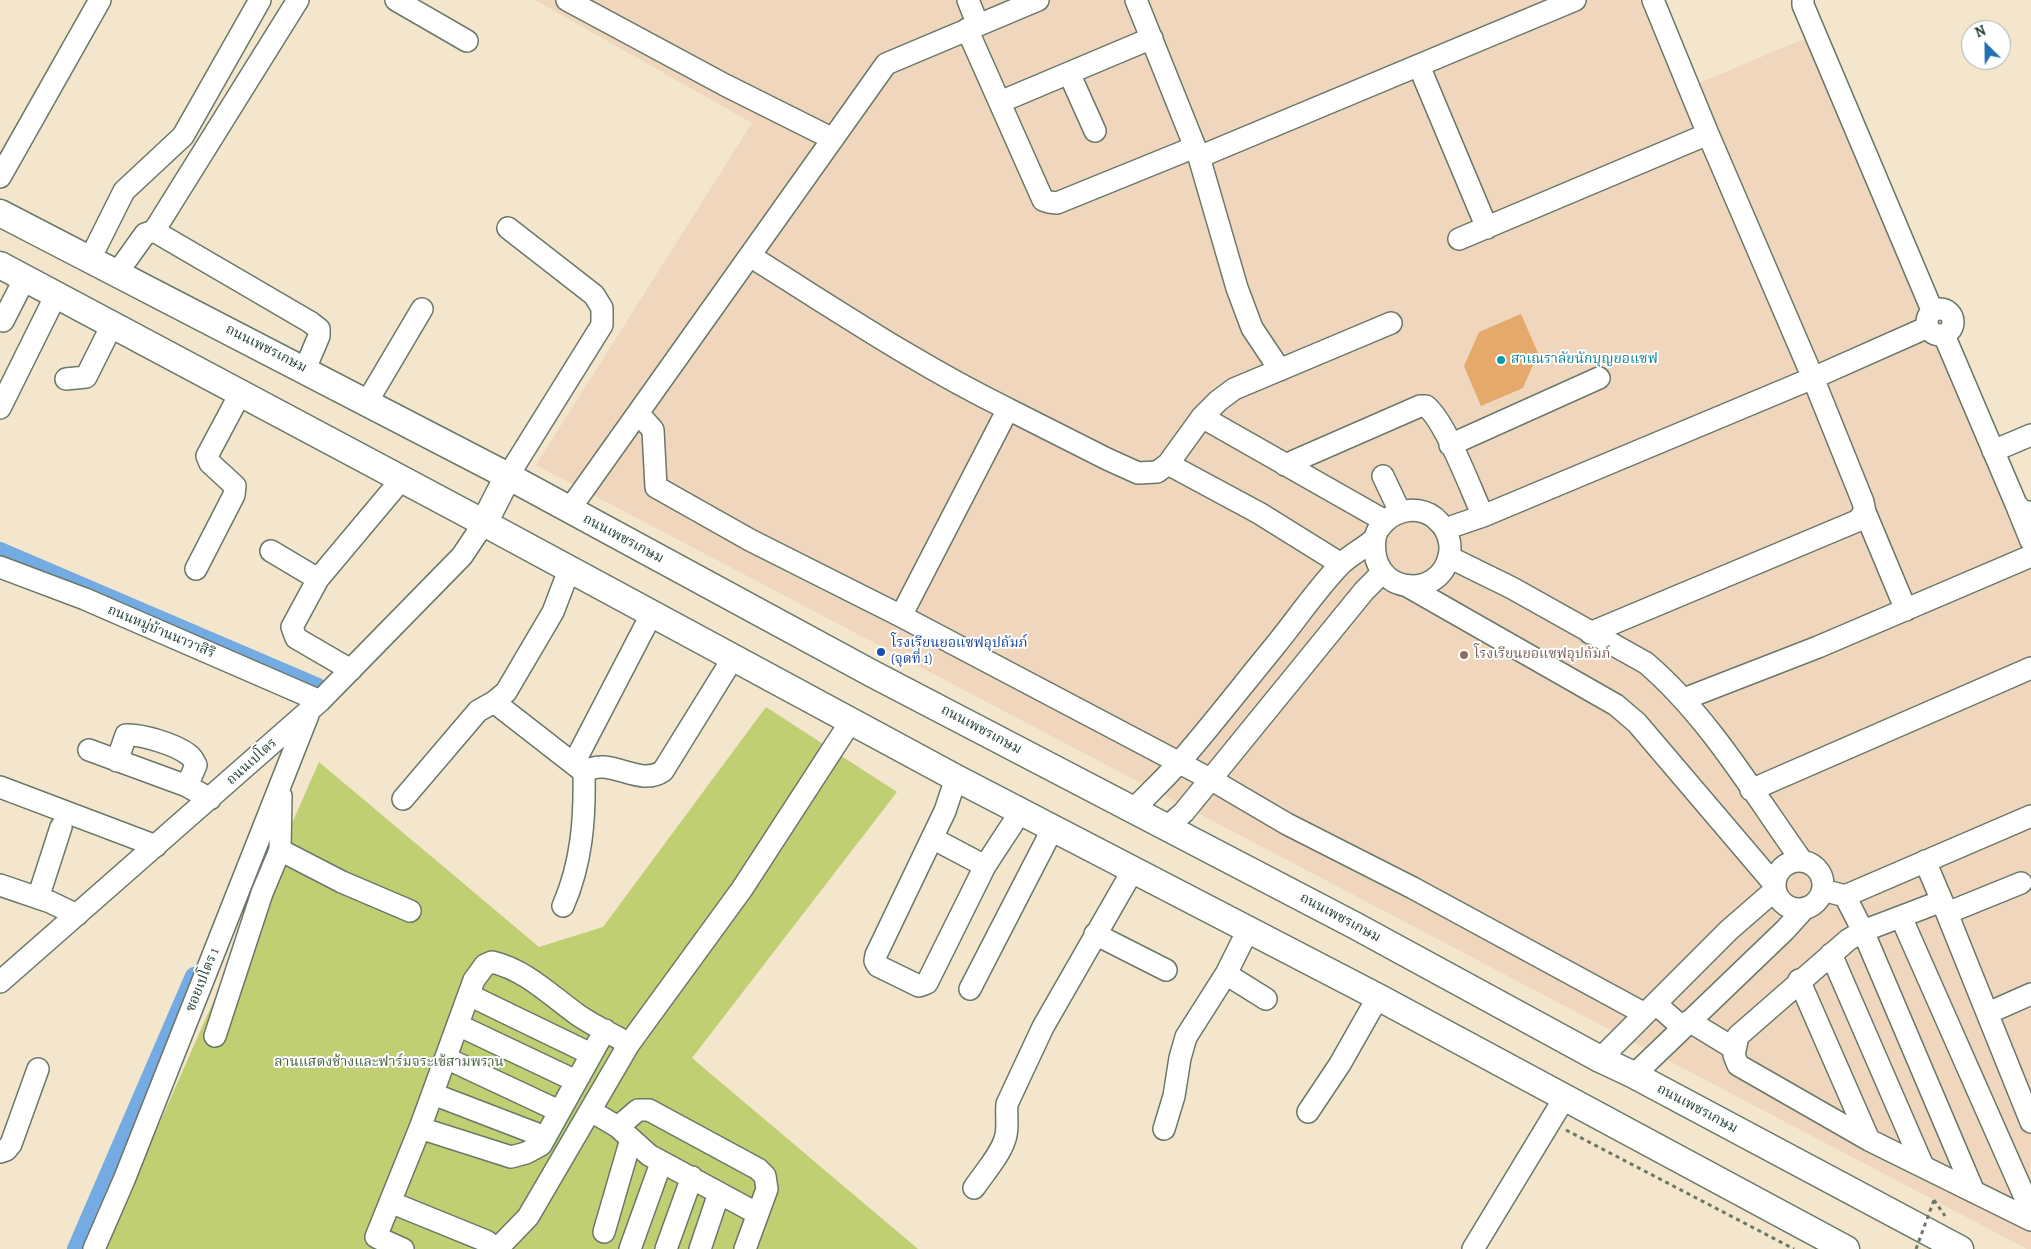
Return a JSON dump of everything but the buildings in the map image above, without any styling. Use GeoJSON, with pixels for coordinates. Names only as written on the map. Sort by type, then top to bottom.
{"type":"FeatureCollection","features":[{"type":"Feature","properties":{"kind":"main road","name":"ถนนเพชรเกษม"},"geometry":{"type":"LineString","coordinates":[[0,213],[508,476],[871,673],[1354,925],[1600,1059],[1634,1075],[1960,1249]]}},
{"type":"Feature","properties":{"kind":"main road"},"geometry":{"type":"LineString","coordinates":[[0,265],[484,523],[956,778],[1378,998],[1846,1249]]}},
{"type":"Feature","properties":{"kind":"main road"},"geometry":{"type":"LineString","coordinates":[[484,523],[508,476]]}},
{"type":"Feature","properties":{"kind":"street"},"geometry":{"type":"LineString","coordinates":[[0,177],[100,0]]}},
{"type":"Feature","properties":{"kind":"street"},"geometry":{"type":"LineString","coordinates":[[90,259],[124,191],[183,136],[260,0]]}},
{"type":"Feature","properties":{"kind":"street"},"geometry":{"type":"LineString","coordinates":[[117,273],[145,234],[154,231],[298,0]]}},
{"type":"Feature","properties":{"kind":"street"},"geometry":{"type":"LineString","coordinates":[[396,0],[467,42]]}},
{"type":"Feature","properties":{"kind":"street"},"geometry":{"type":"LineString","coordinates":[[567,0],[725,86],[833,139]]}},
{"type":"Feature","properties":{"kind":"street"},"geometry":{"type":"LineString","coordinates":[[968,0],[973,27],[1000,102],[1043,200],[1049,202],[1057,202],[1197,152],[1419,66],[1575,0]]}},
{"type":"Feature","properties":{"kind":"street"},"geometry":{"type":"LineString","coordinates":[[570,510],[886,64],[1038,0]]}},
{"type":"Feature","properties":{"kind":"street"},"geometry":{"type":"LineString","coordinates":[[1136,0],[1197,152],[1237,288],[1252,328],[1280,370]]}},
{"type":"Feature","properties":{"kind":"street"},"geometry":{"type":"LineString","coordinates":[[1653,0],[1708,134],[1813,378],[1863,502],[1864,512],[1906,610]]}},
{"type":"Feature","properties":{"kind":"street"},"geometry":{"type":"LineString","coordinates":[[1803,0],[1803,5],[1935,324],[1993,451],[2023,508],[2031,541]]}},
{"type":"Feature","properties":{"kind":"street"},"geometry":{"type":"LineString","coordinates":[[1000,102],[1152,38]]}},
{"type":"Feature","properties":{"kind":"street"},"geometry":{"type":"LineString","coordinates":[[1419,66],[1487,228]]}},
{"type":"Feature","properties":{"kind":"street"},"geometry":{"type":"LineString","coordinates":[[1069,73],[1095,131]]}},
{"type":"Feature","properties":{"kind":"street"},"geometry":{"type":"LineString","coordinates":[[1459,239],[1708,134]]}},
{"type":"Feature","properties":{"kind":"street"},"geometry":{"type":"LineString","coordinates":[[508,228],[594,295],[602,308],[602,325],[508,476]]}},
{"type":"Feature","properties":{"kind":"street"},"geometry":{"type":"LineString","coordinates":[[154,231],[319,329],[319,336],[305,370]]}},
{"type":"Feature","properties":{"kind":"street"},"geometry":{"type":"LineString","coordinates":[[750,256],[973,392],[1138,473],[1157,472],[1168,464],[1202,417],[1218,401],[1234,389],[1391,324]]}},
{"type":"Feature","properties":{"kind":"street"},"geometry":{"type":"LineString","coordinates":[[0,320],[4,321],[25,278]]}},
{"type":"Feature","properties":{"kind":"street"},"geometry":{"type":"LineString","coordinates":[[0,408],[56,295]]}},
{"type":"Feature","properties":{"kind":"street"},"geometry":{"type":"LineString","coordinates":[[367,402],[422,309]]}},
{"type":"Feature","properties":{"kind":"street"},"geometry":{"type":"LineString","coordinates":[[1445,529],[1483,516],[1813,378],[1935,324]]}},
{"type":"Feature","properties":{"kind":"street"},"geometry":{"type":"LineString","coordinates":[[66,379],[86,377],[112,325]]}},
{"type":"Feature","properties":{"kind":"street"},"geometry":{"type":"LineString","coordinates":[[1450,445],[1599,378]]}},
{"type":"Feature","properties":{"kind":"street"},"geometry":{"type":"LineString","coordinates":[[196,569],[234,496],[234,486],[210,463],[207,456],[240,394]]}},
{"type":"Feature","properties":{"kind":"street"},"geometry":{"type":"LineString","coordinates":[[1285,465],[1420,406],[1426,406],[1432,411],[1450,445],[1483,516]]}},
{"type":"Feature","properties":{"kind":"street"},"geometry":{"type":"LineString","coordinates":[[901,616],[1008,409]]}},
{"type":"Feature","properties":{"kind":"street"},"geometry":{"type":"LineString","coordinates":[[638,413],[653,430],[656,487],[750,540],[901,616],[1212,780],[1287,824],[1650,1009],[1735,1049]]}},
{"type":"Feature","properties":{"kind":"street"},"geometry":{"type":"LineString","coordinates":[[1202,417],[1386,524]]}},
{"type":"Feature","properties":{"kind":"street"},"geometry":{"type":"LineString","coordinates":[[1993,451],[2031,435]]}},
{"type":"Feature","properties":{"kind":"street"},"geometry":{"type":"LineString","coordinates":[[1168,464],[1259,513],[1341,564]]}},
{"type":"Feature","properties":{"kind":"street"},"geometry":{"type":"LineString","coordinates":[[1383,476],[1386,524],[1374,557],[1382,573],[1394,582],[1409,587],[1616,705],[1637,723],[1775,887],[1783,903],[1790,907],[1805,908]]}},
{"type":"Feature","properties":{"kind":"street"},"geometry":{"type":"LineString","coordinates":[[351,670],[296,638],[292,627],[318,579],[401,480]]}},
{"type":"Feature","properties":{"kind":"street"},"geometry":{"type":"LineString","coordinates":[[1133,810],[1189,752],[1341,564],[1386,524],[1410,510],[1426,513],[1439,521],[1445,529],[1450,543],[1449,557],[1441,573],[1426,584],[1409,587]]}},
{"type":"Feature","properties":{"kind":"street"},"geometry":{"type":"LineString","coordinates":[[1590,633],[1857,520],[1864,512]]}},
{"type":"Feature","properties":{"kind":"street","name":"ถนนเปโตร"},"geometry":{"type":"LineString","coordinates":[[0,982],[310,710],[462,556],[484,523]]}},
{"type":"Feature","properties":{"kind":"street"},"geometry":{"type":"LineString","coordinates":[[271,551],[318,579]]}},
{"type":"Feature","properties":{"kind":"street"},"geometry":{"type":"LineString","coordinates":[[1684,699],[1800,654],[2031,556]]}},
{"type":"Feature","properties":{"kind":"street"},"geometry":{"type":"LineString","coordinates":[[1449,557],[1512,588],[1646,663],[1684,699],[1711,733],[1802,860]]}},
{"type":"Feature","properties":{"kind":"street","name":"ถนนหมู่บ้านนาวาสิริ"},"geometry":{"type":"LineString","coordinates":[[0,567],[85,599],[310,710]]}},
{"type":"Feature","properties":{"kind":"street"},"geometry":{"type":"LineString","coordinates":[[403,800],[478,711],[494,702],[506,692],[553,612],[569,570]]}},
{"type":"Feature","properties":{"kind":"street"},"geometry":{"type":"LineString","coordinates":[[1166,828],[1184,812],[1212,780],[1364,590],[1382,573]]}},
{"type":"Feature","properties":{"kind":"street"},"geometry":{"type":"LineString","coordinates":[[564,906],[570,891],[582,843],[584,818],[579,767],[651,614]]}},
{"type":"Feature","properties":{"kind":"street"},"geometry":{"type":"LineString","coordinates":[[494,702],[579,767],[598,765],[645,776],[655,776],[663,771],[733,658]]}},
{"type":"Feature","properties":{"kind":"street"},"geometry":{"type":"LineString","coordinates":[[1752,790],[2031,668]]}},
{"type":"Feature","properties":{"kind":"street","name":"ซอยเปโตร 1"},"geometry":{"type":"LineString","coordinates":[[94,1249],[124,1180],[310,710]]}},
{"type":"Feature","properties":{"kind":"street"},"geometry":{"type":"LineString","coordinates":[[390,1202],[486,1241],[498,1248],[528,1216],[629,1044],[742,889],[851,721]]}},
{"type":"Feature","properties":{"kind":"street"},"geometry":{"type":"LineString","coordinates":[[117,761],[126,735],[137,734],[172,746],[191,756],[196,765],[187,786]]}},
{"type":"Feature","properties":{"kind":"street"},"geometry":{"type":"LineString","coordinates":[[89,750],[187,786],[210,799]]}},
{"type":"Feature","properties":{"kind":"street"},"geometry":{"type":"LineString","coordinates":[[956,778],[932,838],[876,955],[875,961],[878,966],[919,986],[927,983],[985,866],[1021,811]]}},
{"type":"Feature","properties":{"kind":"street"},"geometry":{"type":"LineString","coordinates":[[215,1036],[262,893],[280,850],[281,782]]}},
{"type":"Feature","properties":{"kind":"street"},"geometry":{"type":"LineString","coordinates":[[0,787],[156,846]]}},
{"type":"Feature","properties":{"kind":"street"},"geometry":{"type":"LineString","coordinates":[[1823,890],[1845,896],[2031,816]]}},
{"type":"Feature","properties":{"kind":"street"},"geometry":{"type":"LineString","coordinates":[[38,898],[61,827]]}},
{"type":"Feature","properties":{"kind":"street"},"geometry":{"type":"LineString","coordinates":[[970,989],[1053,828]]}},
{"type":"Feature","properties":{"kind":"street"},"geometry":{"type":"LineString","coordinates":[[932,838],[985,866]]}},
{"type":"Feature","properties":{"kind":"street"},"geometry":{"type":"LineString","coordinates":[[280,850],[342,882],[410,911]]}},
{"type":"Feature","properties":{"kind":"street"},"geometry":{"type":"LineString","coordinates":[[1600,1059],[1729,930],[1775,887],[1778,872],[1783,867],[1795,860],[1802,860],[1820,870],[1824,880],[1823,890],[1817,902],[1805,908],[1785,930],[1634,1075]]}},
{"type":"Feature","properties":{"kind":"street"},"geometry":{"type":"LineString","coordinates":[[1925,861],[2031,1122]]}},
{"type":"Feature","properties":{"kind":"street"},"geometry":{"type":"LineString","coordinates":[[974,1188],[1003,1145],[1007,1134],[1005,1117],[1007,1104],[1044,1027],[1133,870]]}},
{"type":"Feature","properties":{"kind":"street"},"geometry":{"type":"LineString","coordinates":[[2021,883],[1944,907],[1901,917],[1863,931],[1848,940],[1799,980],[1738,1036],[1734,1055],[1738,1065],[1869,1140],[2031,1220]]}},
{"type":"Feature","properties":{"kind":"street"},"geometry":{"type":"LineString","coordinates":[[0,885],[38,898],[77,915]]}},
{"type":"Feature","properties":{"kind":"street"},"geometry":{"type":"LineString","coordinates":[[1845,896],[1863,931],[1974,1192]]}},
{"type":"Feature","properties":{"kind":"street"},"geometry":{"type":"LineString","coordinates":[[1901,917],[2031,1211]]}},
{"type":"Feature","properties":{"kind":"street"},"geometry":{"type":"LineString","coordinates":[[1164,1129],[1174,1096],[1180,1058],[1186,1037],[1226,974],[1248,930]]}},
{"type":"Feature","properties":{"kind":"street"},"geometry":{"type":"LineString","coordinates":[[1095,934],[1166,970]]}},
{"type":"Feature","properties":{"kind":"street"},"geometry":{"type":"LineString","coordinates":[[1831,954],[1923,1166]]}},
{"type":"Feature","properties":{"kind":"street"},"geometry":{"type":"LineString","coordinates":[[403,1249],[374,1243],[433,1094],[468,995],[474,980],[485,965],[492,962],[502,964],[531,979],[576,1013],[629,1044]]}},
{"type":"Feature","properties":{"kind":"street"},"geometry":{"type":"LineString","coordinates":[[1226,974],[1266,999]]}},
{"type":"Feature","properties":{"kind":"street"},"geometry":{"type":"LineString","coordinates":[[1799,980],[1869,1140]]}},
{"type":"Feature","properties":{"kind":"street"},"geometry":{"type":"LineString","coordinates":[[1988,1013],[2031,994]]}},
{"type":"Feature","properties":{"kind":"street"},"geometry":{"type":"LineString","coordinates":[[468,995],[591,1054]]}},
{"type":"Feature","properties":{"kind":"street"},"geometry":{"type":"LineString","coordinates":[[1308,1112],[1340,1064],[1378,998]]}},
{"type":"Feature","properties":{"kind":"street"},"geometry":{"type":"LineString","coordinates":[[458,1025],[576,1081]]}},
{"type":"Feature","properties":{"kind":"street"},"geometry":{"type":"LineString","coordinates":[[420,1128],[511,1157],[526,1153],[541,1145],[605,1030]]}},
{"type":"Feature","properties":{"kind":"street"},"geometry":{"type":"LineString","coordinates":[[446,1058],[559,1111]]}},
{"type":"Feature","properties":{"kind":"street"},"geometry":{"type":"LineString","coordinates":[[0,1152],[6,1150],[11,1144],[38,1069]]}},
{"type":"Feature","properties":{"kind":"street"},"geometry":{"type":"LineString","coordinates":[[433,1094],[544,1137]]}},
{"type":"Feature","properties":{"kind":"street"},"geometry":{"type":"LineString","coordinates":[[1473,1249],[1565,1097]]}},
{"type":"Feature","properties":{"kind":"street"},"geometry":{"type":"LineString","coordinates":[[604,1232],[624,1133],[638,1110],[649,1110],[758,1169],[764,1176],[767,1189],[745,1249]]}},
{"type":"Feature","properties":{"kind":"street"},"geometry":{"type":"LineString","coordinates":[[591,1111],[624,1133],[649,1155],[758,1214]]}},
{"type":"Feature","properties":{"kind":"street"},"geometry":{"type":"LineString","coordinates":[[630,1249],[662,1163]]}},
{"type":"Feature","properties":{"kind":"street"},"geometry":{"type":"LineString","coordinates":[[666,1249],[692,1177]]}},
{"type":"Feature","properties":{"kind":"street"},"geometry":{"type":"LineString","coordinates":[[700,1249],[719,1193]]}},
{"type":"Feature","properties":{"kind":"path"},"geometry":{"type":"LineString","coordinates":[[1550,1122],[1794,1249]]}},
{"type":"Feature","properties":{"kind":"path"},"geometry":{"type":"LineString","coordinates":[[1916,1249],[1934,1200],[1945,1217]]}},
{"type":"Feature","properties":{"kind":"shaded area","name":"โรงเรียนยอแซฟอุปถัมภ์"},"geometry":{"type":"Polygon","coordinates":[[[535,0],[1663,0],[1699,83],[1821,32],[1887,192],[2031,520],[2031,1249],[2027,1249],[536,465],[752,123],[535,0]]]}},
{"type":"Feature","properties":{"kind":"green space","name":"ลานแสดงช้างและฟาร์มจระเข้สามพราน"},"geometry":{"type":"Polygon","coordinates":[[[766,707],[897,792],[692,1058],[918,1249],[104,1249],[319,762],[539,947],[603,927],[766,707]]]}},
{"type":"Feature","properties":{"kind":"waterway"},"geometry":{"type":"LineString","coordinates":[[0,551],[318,687],[309,709]]}},
{"type":"Feature","properties":{"kind":"waterway"},"geometry":{"type":"LineString","coordinates":[[76,1249],[194,976]]}},
{"type":"Feature","properties":{"kind":"place","name":"สาเณราลัยนักบุญยอแซฟ"},"geometry":{"type":"Point","coordinates":[1501,360]}},
{"type":"Feature","properties":{"kind":"place","name":"โรงเรียนยอแซฟอุปถัมภ์ (จุดที่ 1)"},"geometry":{"type":"Point","coordinates":[881,652]}},
{"type":"Feature","properties":{"kind":"place","name":"โรงเรียนยอแซฟอุปถัมภ์"},"geometry":{"type":"Point","coordinates":[1464,655]}}]}
